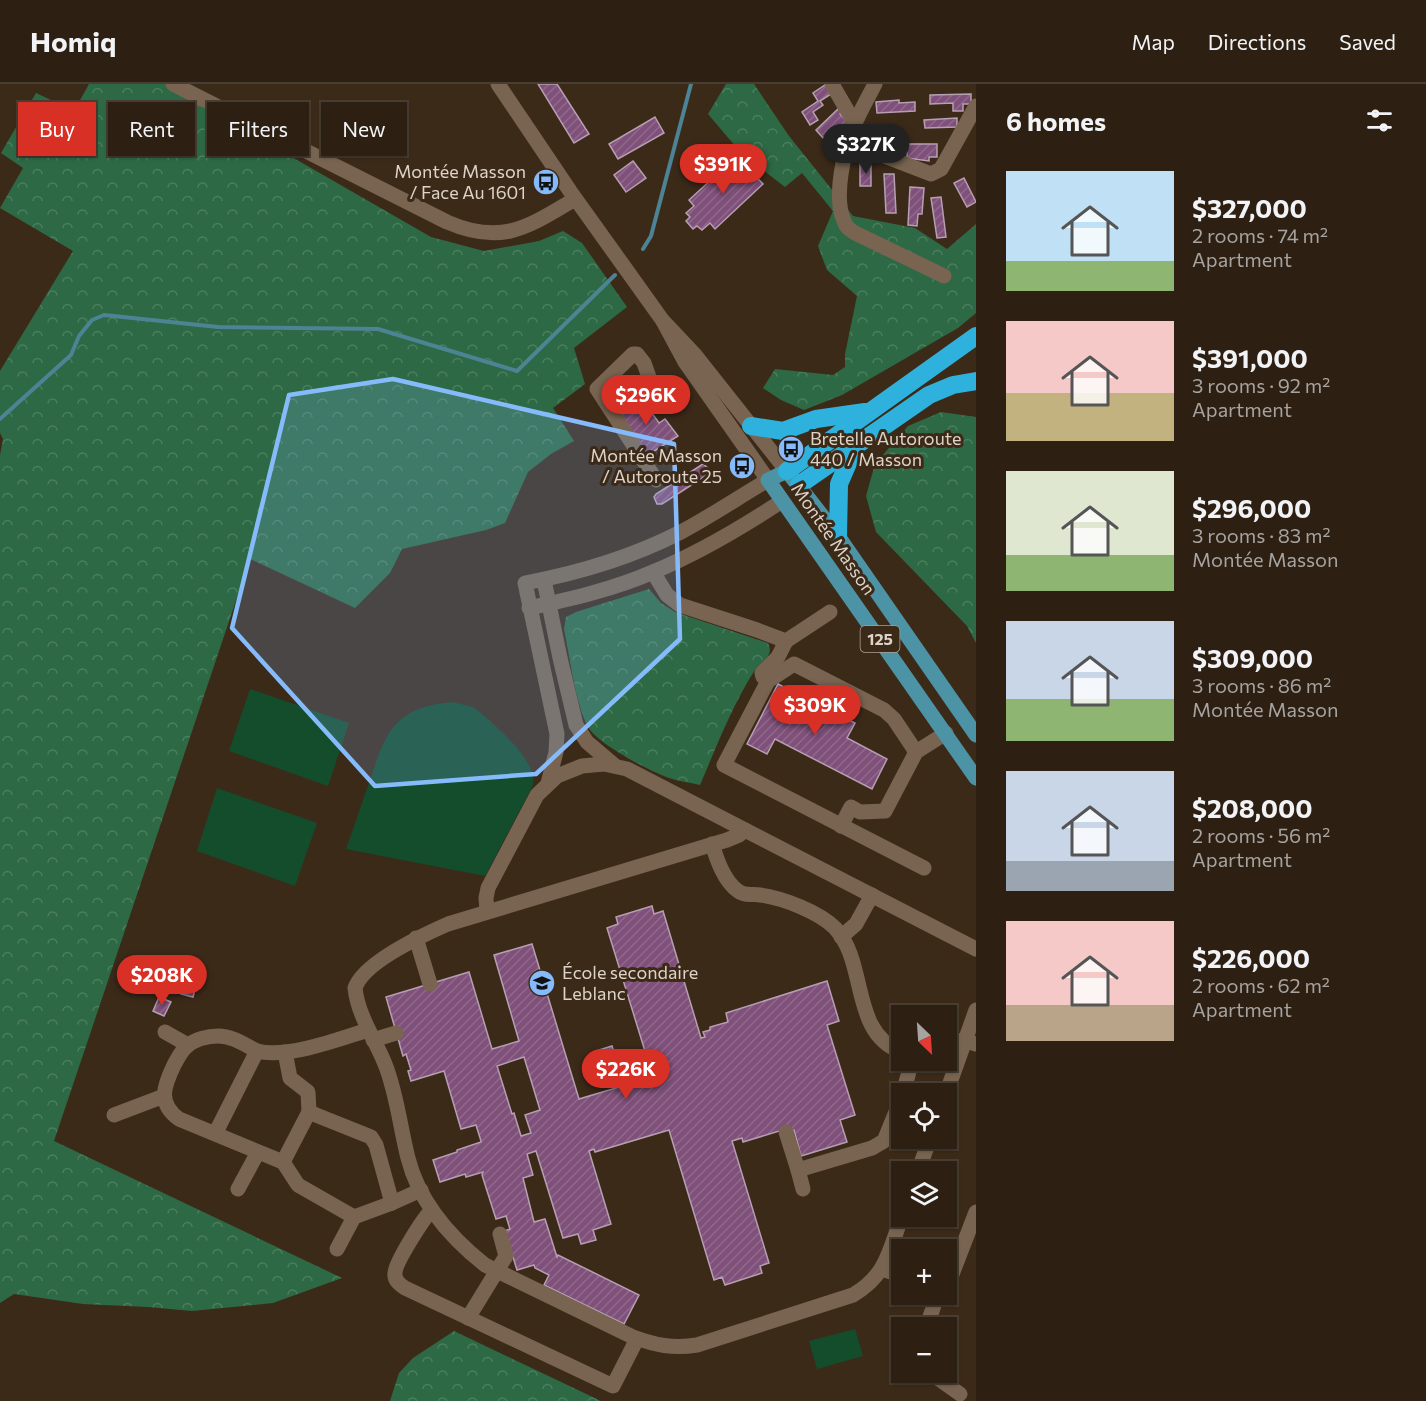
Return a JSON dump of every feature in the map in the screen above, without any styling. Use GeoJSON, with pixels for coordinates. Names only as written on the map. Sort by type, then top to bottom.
{"type":"FeatureCollection","features":[{"type":"Feature","properties":{"kind":"highway"},"geometry":{"type":"LineString","coordinates":[[787,471],[976,336]]}},
{"type":"Feature","properties":{"kind":"highway"},"geometry":{"type":"LineString","coordinates":[[799,485],[929,395],[953,385],[976,381]]}},
{"type":"Feature","properties":{"kind":"highway"},"geometry":{"type":"LineString","coordinates":[[751,426],[783,431],[816,419],[870,412]]}},
{"type":"Feature","properties":{"kind":"highway"},"geometry":{"type":"LineString","coordinates":[[838,536],[839,484],[855,445]]}},
{"type":"Feature","properties":{"kind":"main road"},"geometry":{"type":"LineString","coordinates":[[768,480],[787,471]]}},
{"type":"Feature","properties":{"kind":"main road","name":"Montée Masson"},"geometry":{"type":"LineString","coordinates":[[787,471],[838,536],[976,735]]}},
{"type":"Feature","properties":{"kind":"main road","name":"Montée Masson"},"geometry":{"type":"LineString","coordinates":[[768,480],[976,778]]}},
{"type":"Feature","properties":{"kind":"main road"},"geometry":{"type":"LineString","coordinates":[[782,501],[799,485]]}},
{"type":"Feature","properties":{"kind":"street"},"geometry":{"type":"LineString","coordinates":[[173,84],[469,231],[493,233],[518,230],[538,222],[575,199]]}},
{"type":"Feature","properties":{"kind":"street","name":"Montée Masson"},"geometry":{"type":"LineString","coordinates":[[498,84],[575,199],[663,321],[694,355],[787,471]]}},
{"type":"Feature","properties":{"kind":"street"},"geometry":{"type":"LineString","coordinates":[[832,84],[855,124],[861,147],[931,174],[941,169],[976,106]]}},
{"type":"Feature","properties":{"kind":"street"},"geometry":{"type":"LineString","coordinates":[[875,84],[855,124],[846,149],[842,171],[841,208],[846,226],[857,234],[944,276]]}},
{"type":"Feature","properties":{"kind":"street","name":"Montée Masson"},"geometry":{"type":"LineString","coordinates":[[663,321],[685,362],[768,480]]}},
{"type":"Feature","properties":{"kind":"street"},"geometry":{"type":"LineString","coordinates":[[649,377],[644,363],[637,354],[633,354],[597,389],[656,480]]}},
{"type":"Feature","properties":{"kind":"street"},"geometry":{"type":"LineString","coordinates":[[548,783],[556,752],[557,735],[525,583],[612,561],[657,543],[700,522],[768,480]]}},
{"type":"Feature","properties":{"kind":"street"},"geometry":{"type":"LineString","coordinates":[[529,608],[607,588],[653,572],[713,543],[782,501]]}},
{"type":"Feature","properties":{"kind":"street"},"geometry":{"type":"LineString","coordinates":[[653,572],[667,595],[680,605],[786,641]]}},
{"type":"Feature","properties":{"kind":"street"},"geometry":{"type":"LineString","coordinates":[[544,579],[576,725],[587,742],[614,765]]}},
{"type":"Feature","properties":{"kind":"street"},"geometry":{"type":"LineString","coordinates":[[768,681],[762,677],[762,673],[778,657],[786,641],[830,612]]}},
{"type":"Feature","properties":{"kind":"street"},"geometry":{"type":"LineString","coordinates":[[916,752],[894,719],[884,710],[794,664],[768,681],[724,765],[924,868]]}},
{"type":"Feature","properties":{"kind":"street"},"geometry":{"type":"LineString","coordinates":[[841,826],[851,807],[860,812],[885,811],[916,752],[946,733]]}},
{"type":"Feature","properties":{"kind":"street"},"geometry":{"type":"LineString","coordinates":[[487,911],[488,888],[532,802],[548,783],[560,774],[582,766],[614,765],[659,784],[976,949]]}},
{"type":"Feature","properties":{"kind":"street"},"geometry":{"type":"LineString","coordinates":[[745,830],[735,837],[448,924],[416,938],[367,971],[357,982],[356,993],[370,1035],[385,1064],[394,1091],[408,1159],[432,1210],[467,1250],[495,1271],[637,1339],[671,1348],[706,1342],[842,1300],[870,1284],[882,1269],[898,1227]]}},
{"type":"Feature","properties":{"kind":"street"},"geometry":{"type":"LineString","coordinates":[[712,844],[721,867],[741,893],[750,896],[759,894],[813,912],[835,928],[851,957],[872,1029],[891,1046]]}},
{"type":"Feature","properties":{"kind":"street"},"geometry":{"type":"LineString","coordinates":[[841,937],[855,924],[872,894]]}},
{"type":"Feature","properties":{"kind":"street"},"geometry":{"type":"LineString","coordinates":[[416,938],[430,984]]}},
{"type":"Feature","properties":{"kind":"street"},"geometry":{"type":"LineString","coordinates":[[951,1083],[971,1042],[976,1010]]}},
{"type":"Feature","properties":{"kind":"street"},"geometry":{"type":"LineString","coordinates":[[165,1032],[188,1045]]}},
{"type":"Feature","properties":{"kind":"street"},"geometry":{"type":"LineString","coordinates":[[354,1217],[298,1185],[284,1162],[174,1116],[164,1096],[167,1081],[181,1052],[188,1045],[201,1039],[219,1036],[232,1038],[263,1053],[285,1052],[370,1035],[396,1033]]}},
{"type":"Feature","properties":{"kind":"street"},"geometry":{"type":"LineString","coordinates":[[215,1134],[257,1051]]}},
{"type":"Feature","properties":{"kind":"street"},"geometry":{"type":"LineString","coordinates":[[284,1162],[309,1113],[308,1092],[290,1078],[285,1052]]}},
{"type":"Feature","properties":{"kind":"street"},"geometry":{"type":"LineString","coordinates":[[114,1115],[164,1096]]}},
{"type":"Feature","properties":{"kind":"street"},"geometry":{"type":"LineString","coordinates":[[309,1113],[371,1137],[376,1145],[392,1203]]}},
{"type":"Feature","properties":{"kind":"street"},"geometry":{"type":"LineString","coordinates":[[798,1170],[872,1148],[884,1141],[891,1123]]}},
{"type":"Feature","properties":{"kind":"street"},"geometry":{"type":"LineString","coordinates":[[786,1132],[803,1189]]}},
{"type":"Feature","properties":{"kind":"street"},"geometry":{"type":"LineString","coordinates":[[238,1189],[258,1152]]}},
{"type":"Feature","properties":{"kind":"street"},"geometry":{"type":"LineString","coordinates":[[337,1249],[354,1217],[421,1190]]}},
{"type":"Feature","properties":{"kind":"street"},"geometry":{"type":"LineString","coordinates":[[432,1210],[424,1218],[398,1262],[395,1277],[397,1282],[405,1288],[613,1386],[637,1339]]}},
{"type":"Feature","properties":{"kind":"street"},"geometry":{"type":"LineString","coordinates":[[957,1261],[976,1212]]}},
{"type":"Feature","properties":{"kind":"street"},"geometry":{"type":"LineString","coordinates":[[468,1318],[506,1256],[500,1234]]}},
{"type":"Feature","properties":{"kind":"street"},"geometry":{"type":"LineString","coordinates":[[882,1269],[891,1272]]}},
{"type":"Feature","properties":{"kind":"street"},"geometry":{"type":"LineString","coordinates":[[944,1383],[960,1394]]}},
{"type":"Feature","properties":{"kind":"highlighted area"},"geometry":{"type":"Polygon","coordinates":[[[393,379],[674,444],[680,639],[536,774],[375,786],[232,628],[289,395],[393,379]]]}},
{"type":"Feature","properties":{"kind":"green space"},"geometry":{"type":"Polygon","coordinates":[[[89,84],[165,84],[207,108],[207,156],[290,156],[431,237],[484,251],[539,241],[563,231],[582,243],[627,307],[574,348],[585,384],[553,408],[574,441],[551,454],[528,472],[505,523],[486,530],[402,549],[390,573],[355,608],[250,559],[54,1141],[342,1278],[273,1303],[192,1311],[83,1304],[14,1294],[0,1303],[0,455],[3,439],[0,433],[0,371],[73,251],[0,208],[23,168],[1,153],[18,124],[18,156],[96,156],[96,102],[79,102],[89,84]]]}},
{"type":"Feature","properties":{"kind":"green space"},"geometry":{"type":"Polygon","coordinates":[[[726,84],[754,84],[789,136],[853,216],[915,228],[947,249],[976,224],[976,313],[958,328],[842,395],[804,410],[781,400],[763,388],[775,369],[833,375],[845,367],[845,354],[857,296],[827,270],[818,246],[833,211],[802,173],[785,187],[742,154],[708,114],[726,84]]]}},
{"type":"Feature","properties":{"kind":"green space"},"geometry":{"type":"Polygon","coordinates":[[[36,93],[55,102],[31,102],[36,93]]]}},
{"type":"Feature","properties":{"kind":"green space"},"geometry":{"type":"Polygon","coordinates":[[[941,412],[976,417],[976,643],[967,626],[876,532],[866,496],[875,464],[908,426],[941,412]]]}},
{"type":"Feature","properties":{"kind":"green space"},"geometry":{"type":"Polygon","coordinates":[[[649,589],[661,603],[675,612],[768,643],[770,648],[768,656],[753,673],[738,700],[700,785],[656,773],[634,762],[601,740],[588,727],[576,692],[564,629],[566,617],[649,589]]]}},
{"type":"Feature","properties":{"kind":"green space"},"geometry":{"type":"Polygon","coordinates":[[[250,689],[349,723],[328,786],[229,751],[250,689]]]}},
{"type":"Feature","properties":{"kind":"green space"},"geometry":{"type":"Polygon","coordinates":[[[452,702],[473,707],[481,713],[515,745],[533,775],[531,789],[485,876],[346,849],[387,737],[404,717],[417,710],[452,702]]]}},
{"type":"Feature","properties":{"kind":"green space"},"geometry":{"type":"Polygon","coordinates":[[[217,788],[317,823],[295,886],[197,851],[217,788]]]}},
{"type":"Feature","properties":{"kind":"green space"},"geometry":{"type":"Polygon","coordinates":[[[855,1329],[863,1356],[817,1369],[809,1341],[855,1329]]]}},
{"type":"Feature","properties":{"kind":"green space"},"geometry":{"type":"Polygon","coordinates":[[[454,1331],[601,1401],[390,1401],[399,1373],[413,1358],[454,1331]]]}},
{"type":"Feature","properties":{"kind":"building"},"geometry":{"type":"Polygon","coordinates":[[[538,84],[557,84],[589,134],[574,143],[538,84]]]}},
{"type":"Feature","properties":{"kind":"building"},"geometry":{"type":"Polygon","coordinates":[[[825,85],[831,94],[820,101],[823,105],[813,112],[818,120],[810,125],[802,112],[818,101],[813,93],[825,85]]]}},
{"type":"Feature","properties":{"kind":"building"},"geometry":{"type":"Polygon","coordinates":[[[971,94],[971,104],[963,104],[963,111],[953,111],[953,103],[930,104],[930,95],[971,94]]]}},
{"type":"Feature","properties":{"kind":"building"},"geometry":{"type":"Polygon","coordinates":[[[899,100],[899,103],[915,102],[915,111],[877,113],[876,102],[899,100]]]}},
{"type":"Feature","properties":{"kind":"building"},"geometry":{"type":"Polygon","coordinates":[[[840,107],[843,110],[840,114],[848,123],[837,133],[833,129],[823,138],[816,130],[840,107]]]}},
{"type":"Feature","properties":{"kind":"building"},"geometry":{"type":"Polygon","coordinates":[[[655,117],[664,133],[618,159],[609,144],[655,117]]]}},
{"type":"Feature","properties":{"kind":"building"},"geometry":{"type":"Polygon","coordinates":[[[957,118],[957,127],[925,128],[924,120],[957,118]]]}},
{"type":"Feature","properties":{"kind":"building"},"geometry":{"type":"Polygon","coordinates":[[[871,127],[904,134],[903,143],[870,137],[871,127]]]}},
{"type":"Feature","properties":{"kind":"building"},"geometry":{"type":"Polygon","coordinates":[[[907,144],[937,144],[937,157],[929,157],[929,161],[907,158],[907,144]]]}},
{"type":"Feature","properties":{"kind":"building"},"geometry":{"type":"Polygon","coordinates":[[[737,156],[763,184],[715,229],[710,223],[702,230],[697,226],[693,229],[686,221],[690,217],[686,213],[694,206],[689,200],[737,156]]]}},
{"type":"Feature","properties":{"kind":"building"},"geometry":{"type":"Polygon","coordinates":[[[633,161],[646,178],[626,192],[614,175],[633,161]]]}},
{"type":"Feature","properties":{"kind":"building"},"geometry":{"type":"Polygon","coordinates":[[[860,164],[871,164],[871,186],[860,186],[860,164]]]}},
{"type":"Feature","properties":{"kind":"building"},"geometry":{"type":"Polygon","coordinates":[[[884,174],[894,174],[896,213],[886,213],[884,174]]]}},
{"type":"Feature","properties":{"kind":"building"},"geometry":{"type":"Polygon","coordinates":[[[964,178],[976,202],[967,207],[954,183],[964,178]]]}},
{"type":"Feature","properties":{"kind":"building"},"geometry":{"type":"Polygon","coordinates":[[[910,187],[924,188],[922,214],[918,214],[917,226],[908,225],[910,187]]]}},
{"type":"Feature","properties":{"kind":"building"},"geometry":{"type":"Polygon","coordinates":[[[941,197],[946,237],[937,238],[931,198],[941,197]]]}},
{"type":"Feature","properties":{"kind":"building"},"geometry":{"type":"Polygon","coordinates":[[[622,397],[629,408],[642,399],[659,423],[665,419],[678,436],[648,455],[613,403],[622,397]]]}},
{"type":"Feature","properties":{"kind":"building"},"geometry":{"type":"Polygon","coordinates":[[[703,464],[708,468],[707,475],[662,504],[657,504],[654,497],[656,494],[703,464]]]}},
{"type":"Feature","properties":{"kind":"building"},"geometry":{"type":"Polygon","coordinates":[[[778,684],[855,723],[847,738],[887,759],[872,789],[775,739],[767,754],[747,744],[778,684]]]}},
{"type":"Feature","properties":{"kind":"building"},"geometry":{"type":"Polygon","coordinates":[[[652,906],[654,914],[663,911],[701,1038],[705,1037],[703,1032],[710,1030],[710,1027],[728,1022],[726,1013],[827,981],[839,1021],[827,1025],[855,1115],[840,1120],[847,1142],[801,1156],[794,1130],[790,1132],[789,1128],[743,1142],[742,1138],[732,1141],[769,1263],[760,1266],[762,1273],[725,1285],[722,1277],[714,1280],[669,1130],[595,1152],[594,1149],[589,1151],[611,1224],[593,1230],[596,1240],[581,1244],[578,1234],[563,1238],[536,1151],[527,1154],[533,1175],[523,1178],[534,1222],[545,1219],[557,1257],[558,1255],[639,1295],[624,1324],[544,1285],[549,1275],[535,1268],[534,1265],[517,1270],[505,1231],[510,1229],[506,1216],[496,1219],[483,1172],[466,1177],[465,1174],[440,1182],[433,1160],[481,1141],[476,1125],[461,1129],[444,1071],[411,1081],[408,1071],[411,1070],[406,1054],[403,1056],[386,997],[469,972],[492,1049],[519,1041],[494,955],[532,944],[579,1099],[653,1077],[607,928],[618,924],[616,917],[652,906]],[[524,1057],[497,1066],[521,1136],[531,1133],[525,1115],[540,1110],[524,1057]]]}},
{"type":"Feature","properties":{"kind":"building"},"geometry":{"type":"Polygon","coordinates":[[[184,983],[196,986],[193,997],[181,994],[184,983]]]}},
{"type":"Feature","properties":{"kind":"building"},"geometry":{"type":"Polygon","coordinates":[[[159,997],[171,1002],[164,1016],[153,1011],[159,997]]]}},
{"type":"Feature","properties":{"kind":"building"},"geometry":{"type":"Polygon","coordinates":[[[612,1046],[616,1059],[602,1063],[599,1050],[612,1046]]]}},
{"type":"Feature","properties":{"kind":"waterway"},"geometry":{"type":"LineString","coordinates":[[643,249],[651,236],[691,84]]}},
{"type":"Feature","properties":{"kind":"waterway"},"geometry":{"type":"LineString","coordinates":[[0,419],[71,355],[79,336],[92,320],[104,315],[218,327],[378,329],[517,371],[615,275]]}},
{"type":"Feature","properties":{"kind":"place","name":"Montée Masson / Face Au 1601"},"geometry":{"type":"Point","coordinates":[546,182]}},
{"type":"Feature","properties":{"kind":"place","name":"Bretelle Autoroute 440 / Masson"},"geometry":{"type":"Point","coordinates":[791,449]}},
{"type":"Feature","properties":{"kind":"place","name":"Montée Masson / Autoroute 25"},"geometry":{"type":"Point","coordinates":[742,466]}},
{"type":"Feature","properties":{"kind":"place","name":"École secondaire Leblanc"},"geometry":{"type":"Point","coordinates":[542,983]}}]}
